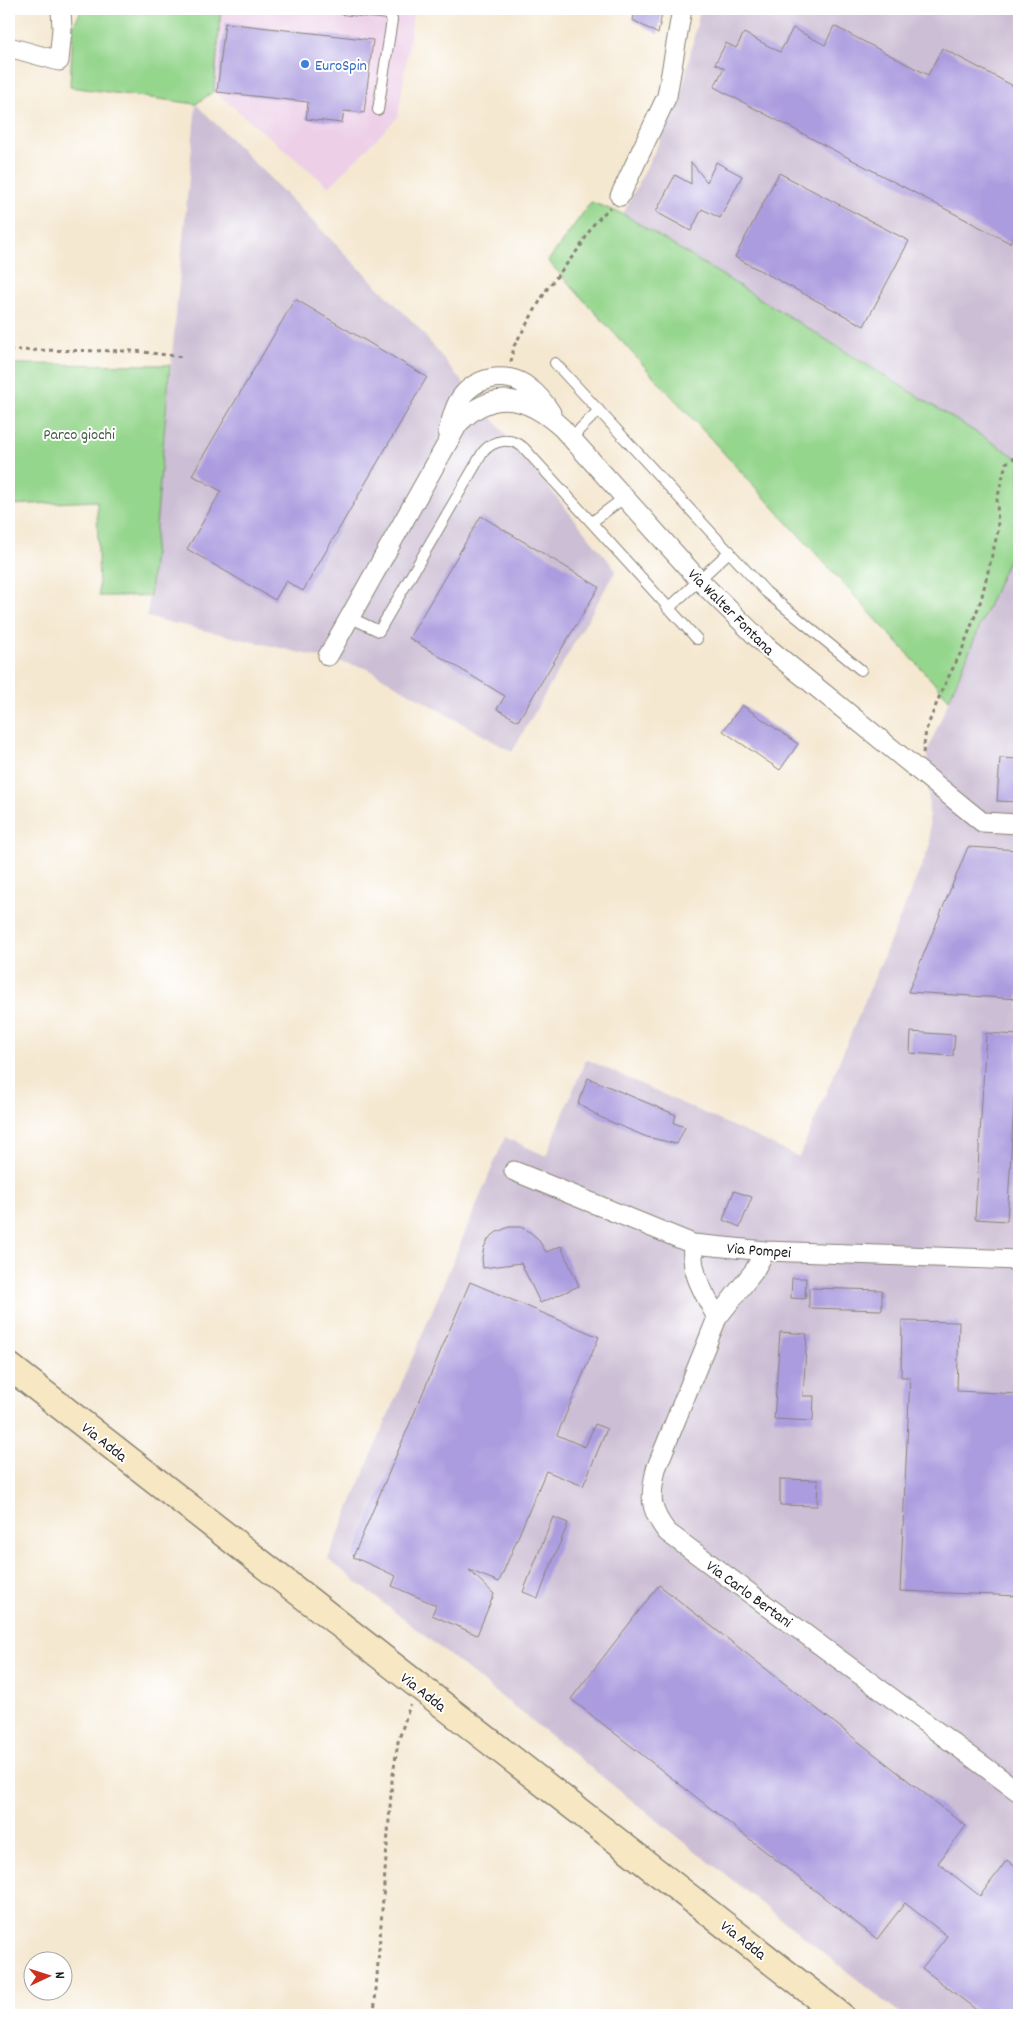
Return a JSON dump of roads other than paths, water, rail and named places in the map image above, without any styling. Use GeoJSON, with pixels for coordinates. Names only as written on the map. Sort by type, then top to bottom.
{"type":"FeatureCollection","features":[{"type":"Feature","properties":{"kind":"main road","name":"Via Adda"},"geometry":{"type":"LineString","coordinates":[[9,1366],[840,2015]]}},
{"type":"Feature","properties":{"kind":"street"},"geometry":{"type":"LineString","coordinates":[[9,46],[59,61],[62,29],[61,9]]}},
{"type":"Feature","properties":{"kind":"street"},"geometry":{"type":"LineString","coordinates":[[62,29],[75,9]]}},
{"type":"Feature","properties":{"kind":"street"},"geometry":{"type":"LineString","coordinates":[[620,196],[667,96],[682,9]]}},
{"type":"Feature","properties":{"kind":"street","name":"Via Walter Fontana"},"geometry":{"type":"LineString","coordinates":[[442,450],[454,412],[464,394],[470,388],[483,381],[497,378],[512,379],[525,384],[533,390],[567,433],[698,579],[767,647],[982,822],[1019,824]]}},
{"type":"Feature","properties":{"kind":"street","name":"Via Walter Fontana"},"geometry":{"type":"LineString","coordinates":[[328,656],[442,450],[454,429],[465,416],[478,407],[510,400],[531,405],[545,413],[567,433]]}},
{"type":"Feature","properties":{"kind":"street","name":"Via Pompei"},"geometry":{"type":"LineString","coordinates":[[514,1170],[694,1244],[765,1251],[1019,1260]]}},
{"type":"Feature","properties":{"kind":"street"},"geometry":{"type":"LineString","coordinates":[[694,1244],[692,1255],[695,1274],[717,1318]]}},
{"type":"Feature","properties":{"kind":"street","name":"Via Carlo Bertani"},"geometry":{"type":"LineString","coordinates":[[765,1251],[754,1272],[717,1318],[656,1469],[652,1486],[652,1503],[656,1518],[667,1532],[1019,1792]]}},
{"type":"Feature","properties":{"kind":"lane"},"geometry":{"type":"LineString","coordinates":[[349,9],[390,12],[392,20],[378,110]]}},
{"type":"Feature","properties":{"kind":"lane"},"geometry":{"type":"LineString","coordinates":[[555,363],[766,592],[861,670]]}},
{"type":"Feature","properties":{"kind":"lane"},"geometry":{"type":"LineString","coordinates":[[567,433],[599,410]]}},
{"type":"Feature","properties":{"kind":"lane"},"geometry":{"type":"LineString","coordinates":[[349,617],[379,631],[486,448],[497,442],[509,441],[522,446],[697,639]]}},
{"type":"Feature","properties":{"kind":"lane"},"geometry":{"type":"LineString","coordinates":[[592,522],[625,497]]}},
{"type":"Feature","properties":{"kind":"lane"},"geometry":{"type":"LineString","coordinates":[[668,609],[698,579],[730,552]]}},
{"type":"Feature","properties":{"kind":"place","name":"EuroSpin"},"geometry":{"type":"Point","coordinates":[305,64]}},
{"type":"Feature","properties":{"kind":"park label","name":"Parco giochi"},"geometry":{"type":"Point","coordinates":[79,433]}}]}
